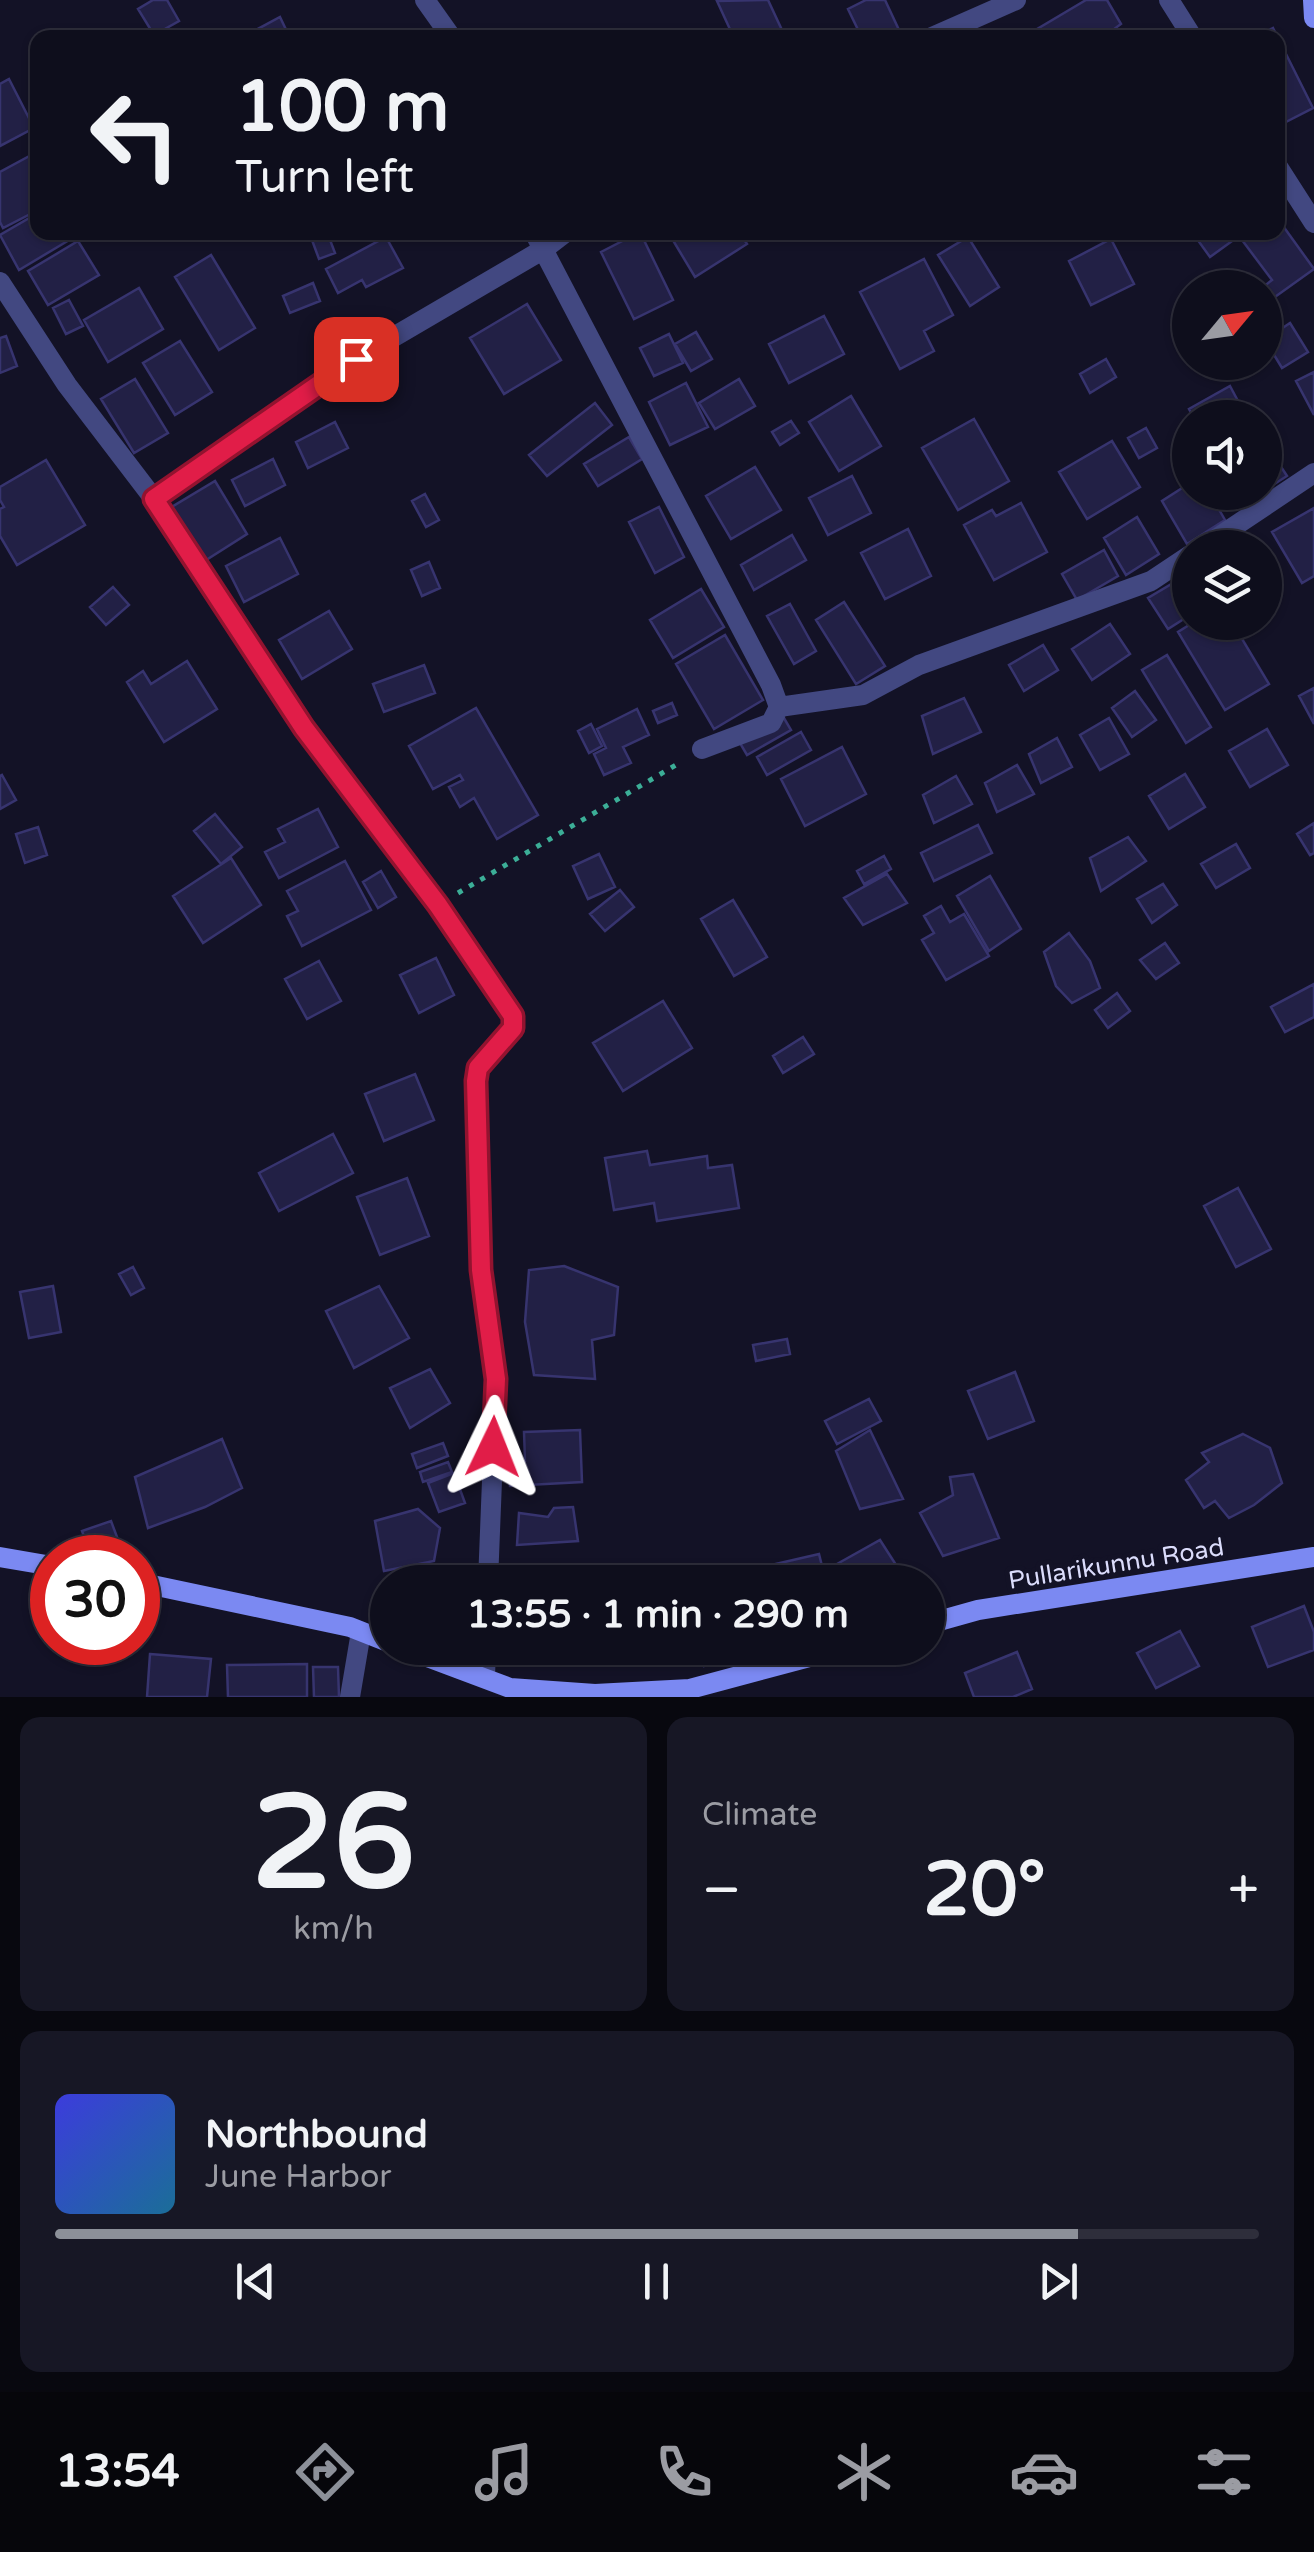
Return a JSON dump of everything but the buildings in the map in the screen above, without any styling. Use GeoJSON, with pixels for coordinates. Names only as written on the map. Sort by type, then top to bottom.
{"type":"FeatureCollection","features":[{"type":"Feature","properties":{"kind":"main road"},"geometry":{"type":"LineString","coordinates":[[1312,0],[1314,18]]}},
{"type":"Feature","properties":{"kind":"main road"},"geometry":{"type":"LineString","coordinates":[[0,1557],[30,1562]]}},
{"type":"Feature","properties":{"kind":"main road","name":"Pullarikunnu Road"},"geometry":{"type":"LineString","coordinates":[[945,1619],[978,1610],[1314,1557]]}},
{"type":"Feature","properties":{"kind":"main road"},"geometry":{"type":"LineString","coordinates":[[160,1586],[370,1635]]}},
{"type":"Feature","properties":{"kind":"main road"},"geometry":{"type":"LineString","coordinates":[[451,1665],[510,1688],[596,1694],[690,1690],[781,1665]]}},
{"type":"Feature","properties":{"kind":"street"},"geometry":{"type":"LineString","coordinates":[[425,0],[446,30]]}},
{"type":"Feature","properties":{"kind":"street"},"geometry":{"type":"LineString","coordinates":[[948,30],[1016,0]]}},
{"type":"Feature","properties":{"kind":"street"},"geometry":{"type":"LineString","coordinates":[[1168,0],[1188,30]]}},
{"type":"Feature","properties":{"kind":"street"},"geometry":{"type":"LineString","coordinates":[[1285,178],[1314,223]]}},
{"type":"Feature","properties":{"kind":"street"},"geometry":{"type":"LineString","coordinates":[[154,499],[356,359],[539,240],[771,684],[779,707],[771,722],[702,749]]}},
{"type":"Feature","properties":{"kind":"street"},"geometry":{"type":"LineString","coordinates":[[0,282],[68,386],[154,499],[304,728],[438,905],[514,1022],[510,1034],[478,1068],[476,1081],[481,1270],[496,1379],[489,1565]]}},
{"type":"Feature","properties":{"kind":"street"},"geometry":{"type":"LineString","coordinates":[[1229,530],[1314,473]]}},
{"type":"Feature","properties":{"kind":"street"},"geometry":{"type":"LineString","coordinates":[[779,707],[864,696],[919,665],[1151,581],[1172,568]]}},
{"type":"Feature","properties":{"kind":"street"},"geometry":{"type":"LineString","coordinates":[[350,1697],[361,1632]]}},
{"type":"Feature","properties":{"kind":"street"},"geometry":{"type":"LineString","coordinates":[[485,1665],[485,1677]]}},
{"type":"Feature","properties":{"kind":"path"},"geometry":{"type":"LineString","coordinates":[[438,905],[702,749]]}},
{"type":"Feature","properties":{"kind":"route"},"geometry":{"type":"LineString","coordinates":[[356,359],[154,499],[304,728],[438,905],[513,1016],[510,1034],[476,1073],[481,1270],[496,1379],[493,1447]]}}]}
